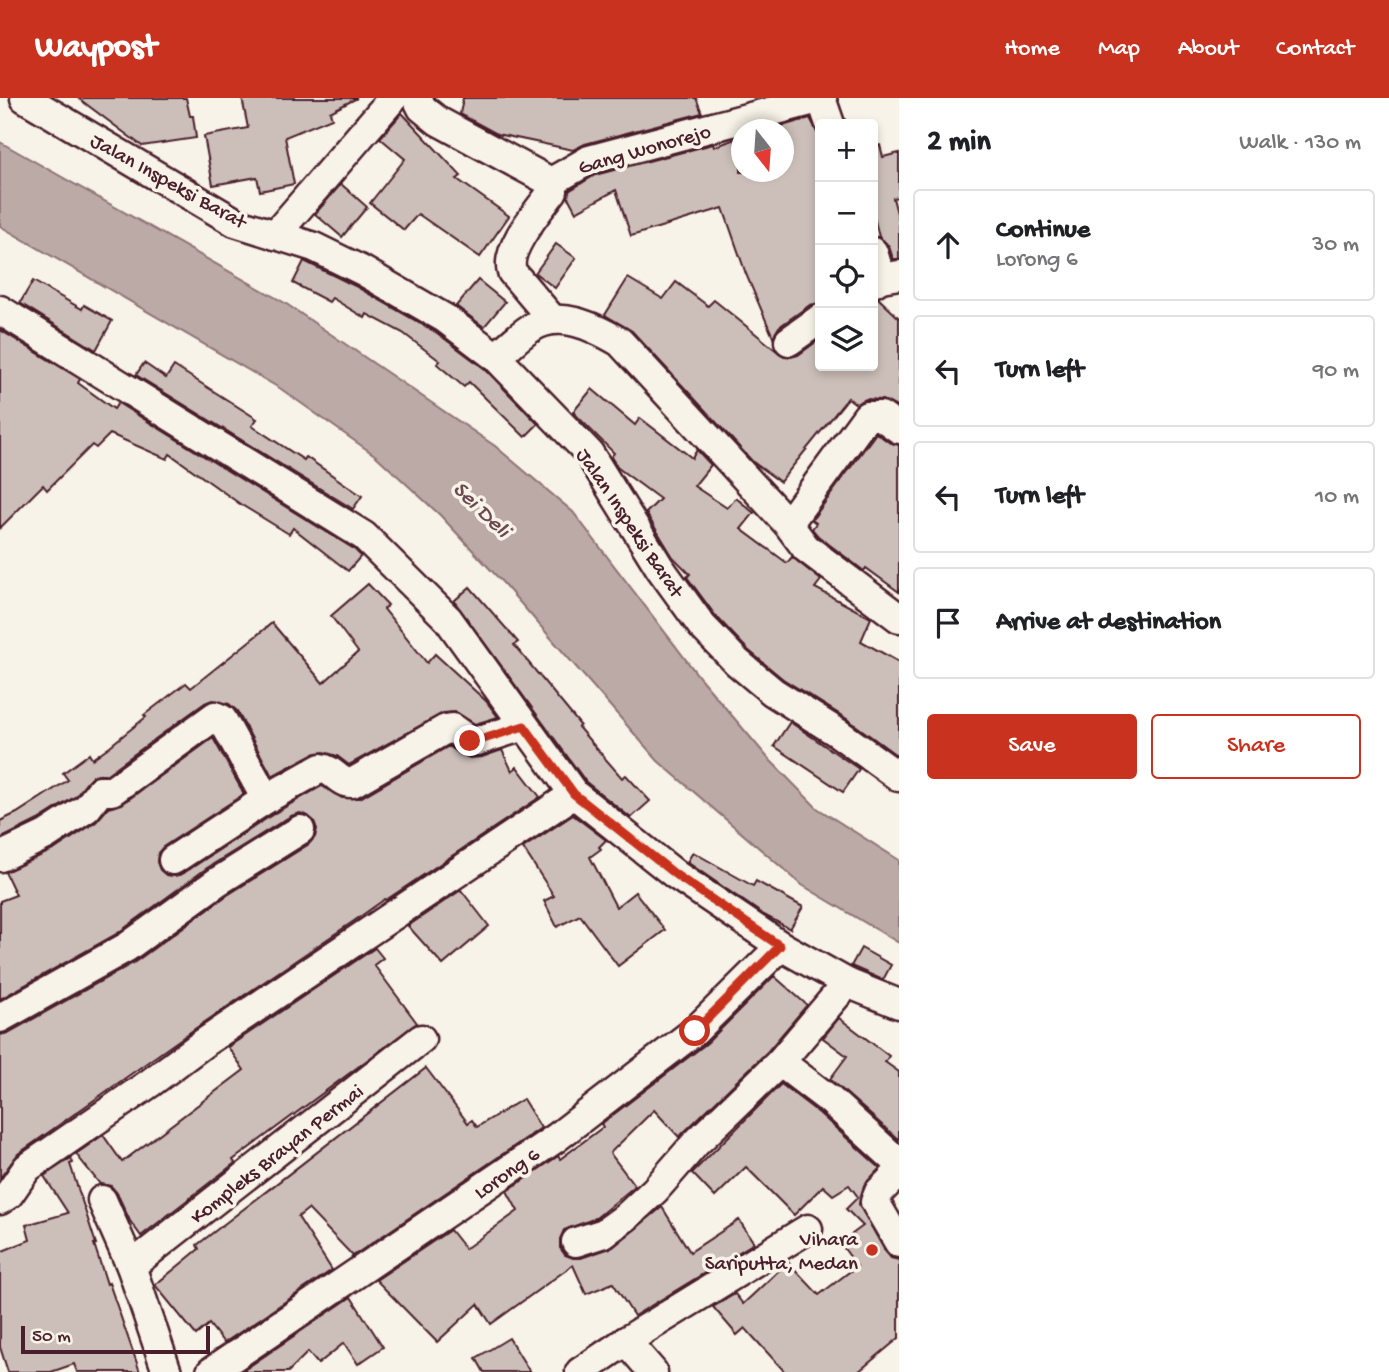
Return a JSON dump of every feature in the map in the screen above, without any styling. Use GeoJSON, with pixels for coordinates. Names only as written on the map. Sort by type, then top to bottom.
{"type":"FeatureCollection","features":[{"type":"Feature","properties":{"kind":"street","name":"Jalan Inspeksi Barat"},"geometry":{"type":"LineString","coordinates":[[25,98],[235,222],[314,247],[363,271],[446,319],[496,358],[589,453],[660,568],[702,626],[737,662],[773,692],[838,733],[899,777]]}},
{"type":"Feature","properties":{"kind":"street"},"geometry":{"type":"LineString","coordinates":[[275,235],[393,98]]}},
{"type":"Feature","properties":{"kind":"street"},"geometry":{"type":"LineString","coordinates":[[418,98],[422,108],[438,121],[551,182],[553,191],[512,250],[509,265],[552,319]]}},
{"type":"Feature","properties":{"kind":"street"},"geometry":{"type":"LineString","coordinates":[[821,98],[828,119]]}},
{"type":"Feature","properties":{"kind":"street","name":"Gang Wonorejo"},"geometry":{"type":"LineString","coordinates":[[551,182],[589,160],[821,98]]}},
{"type":"Feature","properties":{"kind":"street"},"geometry":{"type":"LineString","coordinates":[[0,310],[364,536],[448,619],[574,794],[676,875],[780,946],[847,983],[899,1004]]}},
{"type":"Feature","properties":{"kind":"street"},"geometry":{"type":"LineString","coordinates":[[496,358],[531,327],[552,319],[595,328],[620,342],[788,524],[806,548],[899,618]]}},
{"type":"Feature","properties":{"kind":"street"},"geometry":{"type":"LineString","coordinates":[[789,341],[815,323]]}},
{"type":"Feature","properties":{"kind":"street"},"geometry":{"type":"LineString","coordinates":[[788,524],[867,416],[881,416],[899,429]]}},
{"type":"Feature","properties":{"kind":"street"},"geometry":{"type":"LineString","coordinates":[[0,857],[46,835],[87,808],[100,791],[112,791],[215,716],[222,719],[266,799]]}},
{"type":"Feature","properties":{"kind":"street"},"geometry":{"type":"LineString","coordinates":[[173,860],[266,799],[321,768],[327,769],[346,783],[352,783],[446,729],[452,728],[470,741],[477,741],[524,726]]}},
{"type":"Feature","properties":{"kind":"street"},"geometry":{"type":"LineString","coordinates":[[0,1200],[9,1194],[27,1168],[205,1042],[574,794]]}},
{"type":"Feature","properties":{"kind":"street"},"geometry":{"type":"LineString","coordinates":[[0,1018],[127,947],[217,883],[300,830]]}},
{"type":"Feature","properties":{"kind":"street","name":"Lorong 6"},"geometry":{"type":"LineString","coordinates":[[211,1372],[556,1138],[695,1031],[780,946]]}},
{"type":"Feature","properties":{"kind":"street"},"geometry":{"type":"LineString","coordinates":[[576,1242],[604,1233],[655,1190],[695,1144],[780,1062],[847,983]]}},
{"type":"Feature","properties":{"kind":"street","name":"Kompleks Brayan Permai"},"geometry":{"type":"LineString","coordinates":[[131,1266],[421,1039]]}},
{"type":"Feature","properties":{"kind":"street"},"geometry":{"type":"LineString","coordinates":[[780,1062],[830,1100],[899,1163]]}},
{"type":"Feature","properties":{"kind":"street"},"geometry":{"type":"LineString","coordinates":[[899,1172],[879,1192],[875,1202],[899,1243]]}},
{"type":"Feature","properties":{"kind":"street"},"geometry":{"type":"LineString","coordinates":[[102,1200],[131,1266],[167,1372]]}},
{"type":"Feature","properties":{"kind":"street"},"geometry":{"type":"LineString","coordinates":[[580,1372],[808,1229]]}},
{"type":"Feature","properties":{"kind":"street"},"geometry":{"type":"LineString","coordinates":[[626,1341],[653,1372]]}},
{"type":"Feature","properties":{"kind":"water","name":"Sei Deli"},"geometry":{"type":"Polygon","coordinates":[[[0,142],[285,303],[495,446],[573,512],[700,678],[768,758],[817,808],[899,860],[899,943],[802,885],[658,761],[503,583],[440,515],[376,456],[281,389],[0,226],[0,142]]]}},
{"type":"Feature","properties":{"kind":"building"},"geometry":{"type":"Polygon","coordinates":[[[78,98],[186,98],[190,116],[193,116],[196,138],[142,146],[78,98]]]}},
{"type":"Feature","properties":{"kind":"building"},"geometry":{"type":"Polygon","coordinates":[[[242,98],[357,98],[330,112],[332,118],[285,137],[294,184],[260,191],[257,177],[213,185],[204,136],[248,128],[242,98]]]}},
{"type":"Feature","properties":{"kind":"building"},"geometry":{"type":"Polygon","coordinates":[[[463,98],[696,98],[702,113],[585,144],[573,150],[497,134],[460,114],[463,98]]]}},
{"type":"Feature","properties":{"kind":"building"},"geometry":{"type":"Polygon","coordinates":[[[402,113],[461,176],[457,179],[509,216],[480,257],[418,214],[404,230],[370,203],[405,159],[380,138],[402,113]]]}},
{"type":"Feature","properties":{"kind":"building"},"geometry":{"type":"Polygon","coordinates":[[[810,118],[815,128],[815,304],[779,327],[773,337],[746,274],[723,208],[631,236],[616,190],[576,212],[568,197],[569,191],[595,175],[731,141],[731,182],[794,182],[794,123],[810,118]]]}},
{"type":"Feature","properties":{"kind":"building"},"geometry":{"type":"Polygon","coordinates":[[[878,145],[883,157],[899,153],[899,197],[893,198],[899,221],[899,259],[893,259],[889,246],[878,233],[878,145]]]}},
{"type":"Feature","properties":{"kind":"building"},"geometry":{"type":"Polygon","coordinates":[[[341,184],[367,207],[342,237],[315,214],[341,184]]]}},
{"type":"Feature","properties":{"kind":"building"},"geometry":{"type":"Polygon","coordinates":[[[556,244],[576,258],[555,288],[535,273],[556,244]]]}},
{"type":"Feature","properties":{"kind":"building"},"geometry":{"type":"Polygon","coordinates":[[[304,261],[355,286],[437,333],[485,369],[538,424],[525,437],[469,382],[464,387],[437,364],[440,361],[403,333],[367,314],[365,318],[332,298],[329,302],[293,283],[304,261]]]}},
{"type":"Feature","properties":{"kind":"building"},"geometry":{"type":"Polygon","coordinates":[[[628,278],[663,299],[676,282],[708,306],[714,300],[783,356],[798,355],[815,343],[815,371],[878,371],[878,298],[899,318],[899,408],[882,400],[866,399],[856,404],[848,398],[780,482],[753,462],[632,331],[605,315],[628,278]]]}},
{"type":"Feature","properties":{"kind":"building"},"geometry":{"type":"Polygon","coordinates":[[[478,280],[505,302],[484,327],[456,306],[478,280]]]}},
{"type":"Feature","properties":{"kind":"building"},"geometry":{"type":"Polygon","coordinates":[[[33,281],[82,309],[84,305],[112,321],[96,350],[20,303],[33,281]]]}},
{"type":"Feature","properties":{"kind":"building"},"geometry":{"type":"Polygon","coordinates":[[[0,330],[80,379],[78,383],[114,409],[118,403],[354,549],[361,556],[348,571],[293,528],[289,534],[240,504],[170,454],[167,459],[110,434],[96,448],[92,445],[47,490],[43,485],[0,528],[0,330]]]}},
{"type":"Feature","properties":{"kind":"building"},"geometry":{"type":"Polygon","coordinates":[[[144,363],[166,378],[174,366],[257,419],[252,426],[304,460],[306,457],[362,496],[353,509],[136,375],[144,363]]]}},
{"type":"Feature","properties":{"kind":"building"},"geometry":{"type":"Polygon","coordinates":[[[592,389],[635,425],[640,418],[692,458],[697,450],[711,465],[694,486],[727,508],[736,498],[754,513],[741,529],[787,563],[792,557],[821,580],[815,588],[871,618],[861,641],[899,662],[899,757],[847,719],[783,679],[748,650],[715,615],[687,577],[690,574],[673,557],[646,513],[660,499],[618,468],[611,457],[614,453],[573,412],[592,389]]]}},
{"type":"Feature","properties":{"kind":"building"},"geometry":{"type":"Polygon","coordinates":[[[876,433],[899,445],[899,592],[866,568],[864,571],[812,529],[816,523],[812,520],[876,433]]]}},
{"type":"Feature","properties":{"kind":"building"},"geometry":{"type":"Polygon","coordinates":[[[368,584],[388,605],[384,609],[427,663],[435,654],[486,701],[498,717],[475,724],[456,712],[443,713],[349,765],[337,756],[324,752],[313,754],[272,776],[237,711],[229,704],[212,700],[107,774],[92,776],[76,796],[38,820],[0,839],[0,821],[68,780],[63,773],[89,754],[92,759],[110,746],[146,717],[144,715],[186,683],[191,688],[272,623],[323,683],[358,652],[331,616],[368,584]]]}},
{"type":"Feature","properties":{"kind":"building"},"geometry":{"type":"Polygon","coordinates":[[[470,587],[518,642],[514,645],[580,725],[578,727],[622,778],[626,775],[650,801],[631,818],[586,782],[454,601],[470,587]]]}},
{"type":"Feature","properties":{"kind":"building"},"geometry":{"type":"Polygon","coordinates":[[[790,722],[859,769],[843,792],[774,746],[790,722]]]}},
{"type":"Feature","properties":{"kind":"building"},"geometry":{"type":"Polygon","coordinates":[[[213,738],[244,794],[163,847],[158,853],[157,862],[166,875],[182,874],[275,813],[322,786],[342,798],[360,798],[449,746],[470,758],[502,750],[512,771],[517,767],[540,797],[196,1028],[18,1154],[0,1178],[0,1035],[135,962],[226,896],[309,844],[315,837],[317,829],[314,821],[300,813],[291,816],[207,868],[118,933],[0,999],[0,901],[16,895],[5,872],[55,849],[96,822],[108,808],[122,804],[213,738]]]}},
{"type":"Feature","properties":{"kind":"building"},"geometry":{"type":"Polygon","coordinates":[[[573,815],[606,840],[599,847],[601,849],[590,857],[616,907],[635,892],[665,930],[618,966],[580,915],[557,927],[544,901],[554,896],[523,848],[573,815]]]}},
{"type":"Feature","properties":{"kind":"building"},"geometry":{"type":"Polygon","coordinates":[[[693,852],[753,886],[756,881],[803,907],[790,929],[764,915],[687,862],[693,852]]]}},
{"type":"Feature","properties":{"kind":"building"},"geometry":{"type":"Polygon","coordinates":[[[461,890],[489,926],[443,965],[408,926],[461,890]]]}},
{"type":"Feature","properties":{"kind":"building"},"geometry":{"type":"Polygon","coordinates":[[[375,948],[383,958],[374,965],[417,1023],[233,1160],[235,1163],[141,1236],[130,1221],[117,1193],[111,1186],[100,1184],[76,1154],[103,1135],[122,1162],[244,1070],[228,1047],[375,948]]]}},
{"type":"Feature","properties":{"kind":"building"},"geometry":{"type":"Polygon","coordinates":[[[861,948],[891,965],[883,980],[851,966],[861,948]]]}},
{"type":"Feature","properties":{"kind":"building"},"geometry":{"type":"Polygon","coordinates":[[[774,976],[807,1005],[768,1051],[679,1137],[654,1110],[610,1153],[635,1186],[596,1218],[564,1230],[560,1248],[565,1255],[581,1258],[613,1247],[662,1207],[690,1252],[739,1220],[754,1243],[634,1316],[613,1283],[586,1294],[573,1265],[491,1324],[478,1304],[437,1342],[376,1280],[450,1230],[465,1249],[518,1211],[507,1191],[558,1156],[560,1159],[603,1127],[601,1124],[707,1043],[774,976]]]}},
{"type":"Feature","properties":{"kind":"building"},"geometry":{"type":"Polygon","coordinates":[[[839,1018],[889,1056],[885,1062],[899,1072],[899,1140],[830,1079],[847,1056],[823,1038],[839,1018]]]}},
{"type":"Feature","properties":{"kind":"building"},"geometry":{"type":"Polygon","coordinates":[[[426,1068],[468,1123],[472,1120],[477,1127],[523,1099],[541,1128],[353,1256],[308,1209],[298,1217],[332,1270],[224,1343],[209,1324],[196,1335],[155,1285],[199,1249],[197,1245],[426,1068]]]}},
{"type":"Feature","properties":{"kind":"building"},"geometry":{"type":"Polygon","coordinates":[[[781,1084],[819,1113],[880,1168],[864,1185],[859,1204],[885,1251],[891,1258],[899,1260],[899,1338],[858,1372],[785,1372],[745,1328],[737,1335],[713,1307],[735,1294],[743,1304],[788,1262],[819,1295],[857,1266],[840,1243],[863,1226],[846,1209],[858,1197],[849,1185],[833,1195],[823,1186],[794,1215],[746,1167],[715,1197],[692,1173],[781,1084]]]}},
{"type":"Feature","properties":{"kind":"building"},"geometry":{"type":"Polygon","coordinates":[[[71,1158],[73,1163],[70,1164],[94,1244],[140,1372],[77,1372],[74,1364],[51,1372],[8,1372],[0,1347],[0,1252],[30,1240],[26,1225],[68,1213],[44,1176],[71,1158]]]}},
{"type":"Feature","properties":{"kind":"building"},"geometry":{"type":"Polygon","coordinates":[[[351,1297],[383,1347],[358,1364],[344,1343],[318,1364],[308,1352],[288,1372],[245,1372],[244,1370],[351,1297]]]}},
{"type":"Feature","properties":{"kind":"building"},"geometry":{"type":"Polygon","coordinates":[[[509,1338],[530,1372],[484,1372],[476,1358],[509,1338]]]}},
{"type":"Feature","properties":{"kind":"place","name":"Vihara Sariputta, Medan"},"geometry":{"type":"Point","coordinates":[872,1250]}},
{"type":"Feature","properties":{"kind":"route"},"geometry":{"type":"LineString","coordinates":[[470,741],[524,726],[574,794],[676,875],[780,946],[695,1031]]}}]}
